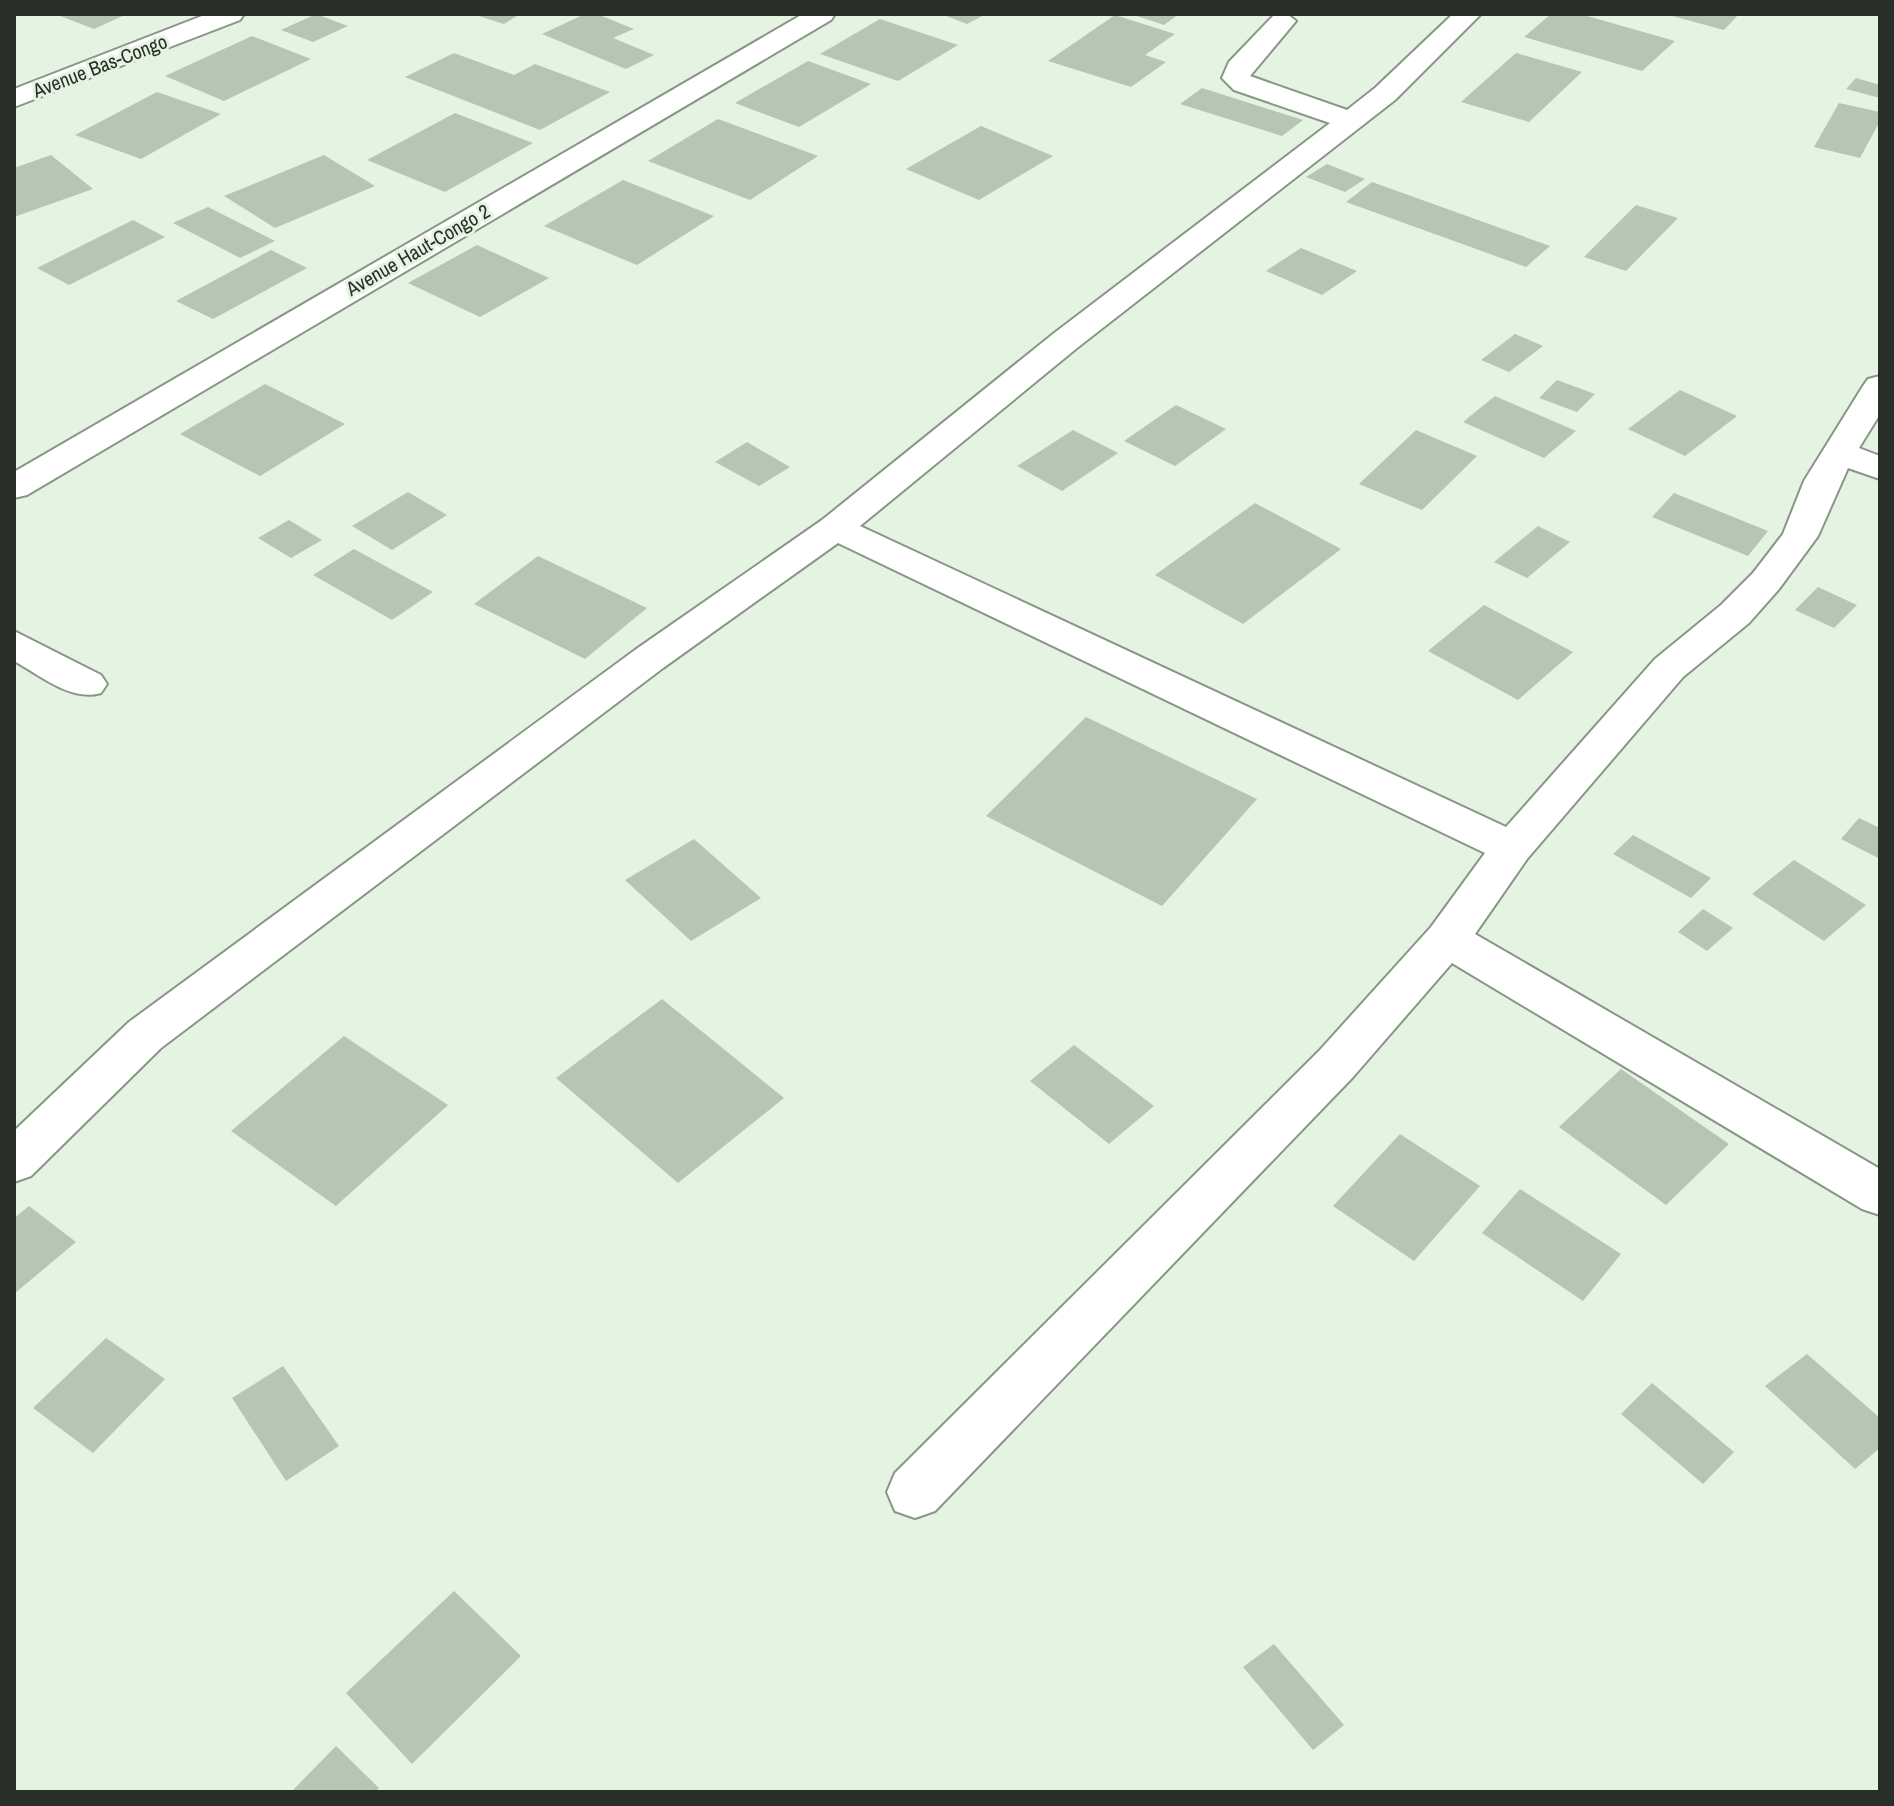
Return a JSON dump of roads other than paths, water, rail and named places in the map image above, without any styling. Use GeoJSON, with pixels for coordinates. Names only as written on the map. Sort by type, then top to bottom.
{"type":"FeatureCollection","features":[{"type":"Feature","properties":{"kind":"street","name":"Avenue Bas-Congo"},"geometry":{"type":"LineString","coordinates":[[14,99],[231,14]]}},
{"type":"Feature","properties":{"kind":"street","name":"Avenue Haut-Congo 2"},"geometry":{"type":"LineString","coordinates":[[14,487],[822,14]]}},
{"type":"Feature","properties":{"kind":"street"},"geometry":{"type":"LineString","coordinates":[[14,1162],[145,1035],[649,659],[835,528],[1065,341],[1385,94],[1468,14]]}},
{"type":"Feature","properties":{"kind":"street"},"geometry":{"type":"LineString","coordinates":[[1283,21],[1239,68],[1236,78],[1244,84],[1351,121]]}},
{"type":"Feature","properties":{"kind":"street"},"geometry":{"type":"LineString","coordinates":[[915,1492],[1336,1064],[1447,939],[1512,848],[1669,668],[1735,614],[1766,581],[1800,536],[1822,481],[1880,386]]}},
{"type":"Feature","properties":{"kind":"street"},"geometry":{"type":"LineString","coordinates":[[1839,453],[1880,468]]}},
{"type":"Feature","properties":{"kind":"street"},"geometry":{"type":"LineString","coordinates":[[835,528],[1512,848]]}},
{"type":"Feature","properties":{"kind":"street"},"geometry":{"type":"LineString","coordinates":[[14,644],[87,684]]}},
{"type":"Feature","properties":{"kind":"street"},"geometry":{"type":"LineString","coordinates":[[1447,939],[1880,1194]]}}]}
